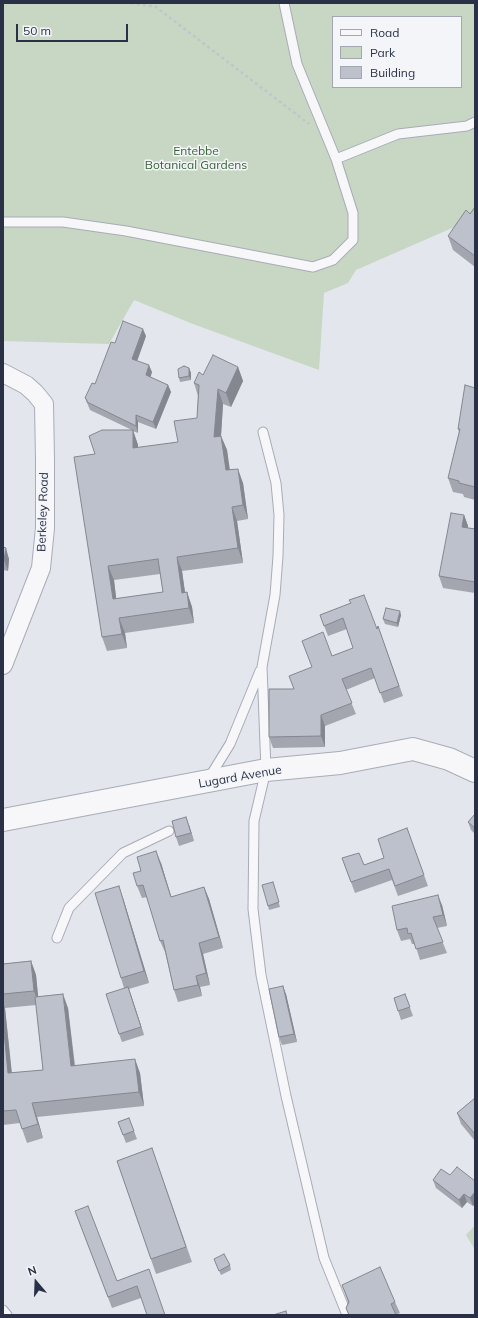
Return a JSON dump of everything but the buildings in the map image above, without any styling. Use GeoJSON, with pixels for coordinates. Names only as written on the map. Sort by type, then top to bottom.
{"type":"FeatureCollection","features":[{"type":"Feature","properties":{"kind":"street","name":"Berkeley Road"},"geometry":{"type":"LineString","coordinates":[[3,373],[26,386],[35,393],[44,404],[45,460],[45,528],[41,568],[3,665]]}},
{"type":"Feature","properties":{"kind":"street","name":"Lugard Avenue"},"geometry":{"type":"LineString","coordinates":[[3,820],[206,783],[266,770],[340,763],[413,749],[449,759],[475,770]]}},
{"type":"Feature","properties":{"kind":"lane"},"geometry":{"type":"LineString","coordinates":[[3,222],[62,222],[126,231],[313,267],[333,260],[353,240],[353,213],[336,159],[297,64],[284,3]]}},
{"type":"Feature","properties":{"kind":"lane"},"geometry":{"type":"LineString","coordinates":[[336,159],[398,134],[467,126],[475,122]]}},
{"type":"Feature","properties":{"kind":"lane"},"geometry":{"type":"LineString","coordinates":[[263,432],[276,483],[279,515],[278,556],[274,595],[262,667],[266,770],[254,821],[253,909],[261,975],[286,1096],[324,1258],[347,1315]]}},
{"type":"Feature","properties":{"kind":"lane"},"geometry":{"type":"LineString","coordinates":[[206,783],[230,744],[262,667]]}},
{"type":"Feature","properties":{"kind":"lane"},"geometry":{"type":"LineString","coordinates":[[57,938],[69,908],[123,852],[169,831]]}},
{"type":"Feature","properties":{"kind":"lane"},"geometry":{"type":"LineString","coordinates":[[3,1310],[7,1315]]}},
{"type":"Feature","properties":{"kind":"path"},"geometry":{"type":"LineString","coordinates":[[131,3],[156,7],[328,138]]}},
{"type":"Feature","properties":{"kind":"green space","name":"Entebbe Botanical Gardens"},"geometry":{"type":"Polygon","coordinates":[[[3,3],[475,3],[475,218],[356,270],[348,283],[324,293],[319,370],[193,324],[134,300],[109,344],[3,341],[3,3]]]}},
{"type":"Feature","properties":{"kind":"green space"},"geometry":{"type":"Polygon","coordinates":[[[475,1225],[475,1250],[466,1235],[475,1225]]]}}]}
